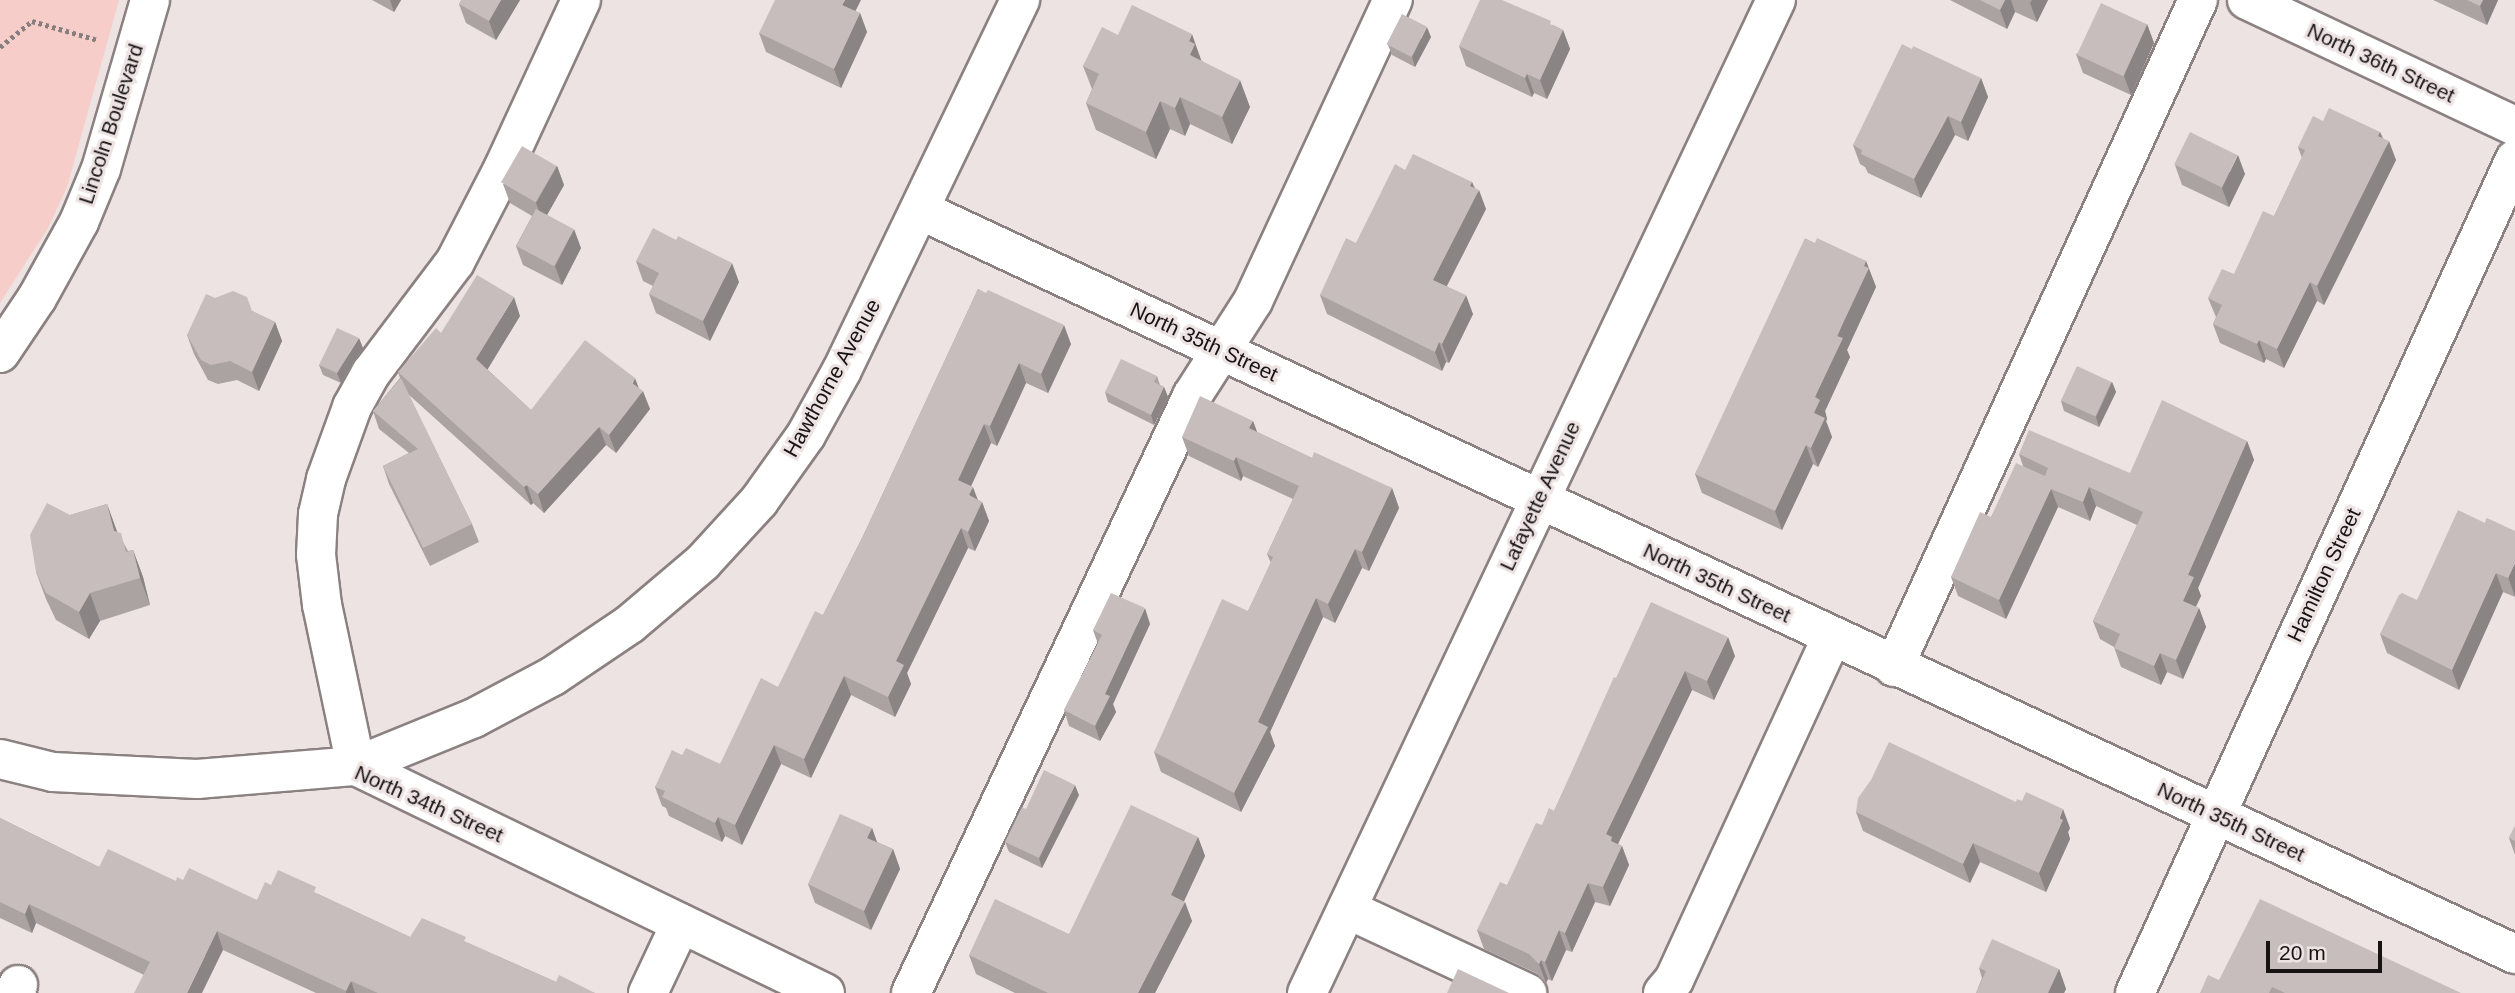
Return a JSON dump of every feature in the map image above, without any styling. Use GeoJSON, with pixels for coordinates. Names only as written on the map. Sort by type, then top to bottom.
{"type":"FeatureCollection","features":[{"type":"Feature","properties":{"kind":"street","name":"Lincoln Boulevard"},"geometry":{"type":"LineString","coordinates":[[0,352],[37,298],[79,222],[101,169],[150,0]]}},
{"type":"Feature","properties":{"kind":"street"},"geometry":{"type":"LineString","coordinates":[[356,766],[322,605],[316,555],[318,514],[326,479],[347,418],[370,373],[455,262],[503,169],[553,54],[581,0]]}},
{"type":"Feature","properties":{"kind":"street","name":"Hawthorne Avenue"},"geometry":{"type":"LineString","coordinates":[[356,766],[474,718],[553,676],[630,624],[703,562],[759,501],[806,435],[842,370],[1020,0]]}},
{"type":"Feature","properties":{"kind":"street"},"geometry":{"type":"LineString","coordinates":[[911,993],[1192,396],[1253,301],[1393,0]]}},
{"type":"Feature","properties":{"kind":"street","name":"Lafayette Avenue"},"geometry":{"type":"LineString","coordinates":[[1307,993],[1776,0]]}},
{"type":"Feature","properties":{"kind":"street"},"geometry":{"type":"LineString","coordinates":[[1894,667],[2198,0]]}},
{"type":"Feature","properties":{"kind":"street","name":"North 36th Street"},"geometry":{"type":"LineString","coordinates":[[2247,0],[2515,126]]}},
{"type":"Feature","properties":{"kind":"street","name":"Hamilton Street"},"geometry":{"type":"LineString","coordinates":[[2135,993],[2515,159]]}},
{"type":"Feature","properties":{"kind":"street","name":"North 35th Street"},"geometry":{"type":"LineString","coordinates":[[920,210],[1894,667],[2515,954]]}},
{"type":"Feature","properties":{"kind":"street"},"geometry":{"type":"LineString","coordinates":[[1663,993],[1674,980],[1832,637]]}},
{"type":"Feature","properties":{"kind":"street","name":"North 34th Street"},"geometry":{"type":"LineString","coordinates":[[0,759],[53,772],[197,779],[356,766],[825,993]]}},
{"type":"Feature","properties":{"kind":"street"},"geometry":{"type":"LineString","coordinates":[[1347,909],[1527,993]]}},
{"type":"Feature","properties":{"kind":"street"},"geometry":{"type":"LineString","coordinates":[[648,993],[681,923]]}},
{"type":"Feature","properties":{"kind":"path"},"geometry":{"type":"LineString","coordinates":[[0,47],[32,21],[135,52]]}},
{"type":"Feature","properties":{"kind":"shaded area"},"geometry":{"type":"Polygon","coordinates":[[[0,0],[119,0],[67,187],[48,228],[0,303],[0,0]]]}},
{"type":"Feature","properties":{"kind":"building"},"geometry":{"type":"Polygon","coordinates":[[[461,0],[501,0],[489,21],[459,4],[461,0]]]}},
{"type":"Feature","properties":{"kind":"building"},"geometry":{"type":"Polygon","coordinates":[[[775,0],[845,0],[842,5],[860,13],[834,69],[759,33],[775,0]]]}},
{"type":"Feature","properties":{"kind":"building"},"geometry":{"type":"Polygon","coordinates":[[[1480,0],[1502,0],[1551,21],[1550,24],[1563,30],[1540,80],[1527,74],[1525,78],[1459,46],[1480,0]]]}},
{"type":"Feature","properties":{"kind":"building"},"geometry":{"type":"Polygon","coordinates":[[[1980,0],[2005,0],[2000,10],[1980,0]]]}},
{"type":"Feature","properties":{"kind":"building"},"geometry":{"type":"Polygon","coordinates":[[[2467,0],[2483,0],[2480,6],[2467,0]]]}},
{"type":"Feature","properties":{"kind":"building"},"geometry":{"type":"Polygon","coordinates":[[[2101,3],[2147,25],[2123,76],[2077,55],[2101,3]]]}},
{"type":"Feature","properties":{"kind":"building"},"geometry":{"type":"Polygon","coordinates":[[[1132,5],[1192,34],[1189,41],[1195,44],[1190,55],[1240,80],[1222,117],[1180,97],[1175,108],[1160,101],[1146,132],[1086,103],[1099,74],[1083,66],[1102,27],[1118,35],[1132,5]]]}},
{"type":"Feature","properties":{"kind":"building"},"geometry":{"type":"Polygon","coordinates":[[[1402,14],[1427,27],[1412,57],[1387,44],[1402,14]]]}},
{"type":"Feature","properties":{"kind":"building"},"geometry":{"type":"Polygon","coordinates":[[[1902,44],[1912,49],[1913,46],[1981,78],[1961,122],[1948,116],[1914,179],[1861,154],[1862,150],[1853,145],[1902,44]]]}},
{"type":"Feature","properties":{"kind":"building"},"geometry":{"type":"Polygon","coordinates":[[[2329,108],[2380,132],[2378,136],[2389,141],[2317,286],[2310,282],[2277,349],[2259,340],[2257,344],[2213,324],[2222,305],[2208,298],[2222,269],[2234,274],[2263,211],[2274,216],[2305,150],[2298,147],[2313,116],[2323,121],[2329,108]]]}},
{"type":"Feature","properties":{"kind":"building"},"geometry":{"type":"Polygon","coordinates":[[[2190,132],[2238,155],[2222,188],[2174,164],[2190,132]]]}},
{"type":"Feature","properties":{"kind":"building"},"geometry":{"type":"Polygon","coordinates":[[[522,146],[557,166],[536,202],[501,182],[522,146]]]}},
{"type":"Feature","properties":{"kind":"building"},"geometry":{"type":"Polygon","coordinates":[[[1413,154],[1472,182],[1470,186],[1479,190],[1433,280],[1466,295],[1442,344],[1439,342],[1435,352],[1320,295],[1346,238],[1356,243],[1395,164],[1405,170],[1413,154]]]}},
{"type":"Feature","properties":{"kind":"building"},"geometry":{"type":"Polygon","coordinates":[[[536,209],[574,229],[554,266],[516,246],[536,209]]]}},
{"type":"Feature","properties":{"kind":"building"},"geometry":{"type":"Polygon","coordinates":[[[653,228],[676,240],[678,236],[732,263],[703,321],[649,294],[659,273],[636,261],[653,228]]]}},
{"type":"Feature","properties":{"kind":"building"},"geometry":{"type":"Polygon","coordinates":[[[1805,238],[1815,243],[1817,238],[1866,261],[1864,266],[1869,268],[1837,336],[1843,338],[1815,397],[1820,400],[1814,413],[1825,418],[1811,448],[1806,445],[1775,511],[1695,474],[1805,238]]]}},
{"type":"Feature","properties":{"kind":"building"},"geometry":{"type":"Polygon","coordinates":[[[477,275],[514,297],[476,359],[531,410],[585,340],[635,378],[632,383],[643,391],[609,435],[599,427],[538,494],[527,485],[524,487],[398,372],[436,328],[441,333],[477,275]]]}},
{"type":"Feature","properties":{"kind":"building"},"geometry":{"type":"Polygon","coordinates":[[[978,289],[986,293],[988,290],[1064,325],[1041,374],[1019,363],[990,426],[984,424],[958,480],[973,487],[969,495],[982,502],[968,532],[961,528],[896,661],[904,665],[888,697],[844,676],[804,759],[774,745],[735,825],[718,817],[715,823],[662,797],[665,791],[655,787],[672,750],[682,755],[686,748],[720,764],[761,678],[778,687],[815,611],[823,615],[863,536],[978,289]]]}},
{"type":"Feature","properties":{"kind":"building"},"geometry":{"type":"Polygon","coordinates":[[[233,291],[247,297],[252,311],[275,322],[252,372],[230,361],[211,365],[201,360],[187,335],[206,294],[215,298],[233,291]]]}},
{"type":"Feature","properties":{"kind":"building"},"geometry":{"type":"Polygon","coordinates":[[[337,328],[359,338],[337,373],[319,365],[337,328]]]}},
{"type":"Feature","properties":{"kind":"building"},"geometry":{"type":"Polygon","coordinates":[[[1121,359],[1157,376],[1154,382],[1164,387],[1151,415],[1105,392],[1121,359]]]}},
{"type":"Feature","properties":{"kind":"building"},"geometry":{"type":"Polygon","coordinates":[[[2077,366],[2111,382],[2095,416],[2061,400],[2077,366]]]}},
{"type":"Feature","properties":{"kind":"building"},"geometry":{"type":"Polygon","coordinates":[[[401,378],[472,524],[423,548],[383,466],[418,449],[373,411],[401,378]]]}},
{"type":"Feature","properties":{"kind":"building"},"geometry":{"type":"Polygon","coordinates":[[[1200,396],[1253,421],[1249,428],[1312,458],[1314,452],[1392,488],[1362,552],[1355,549],[1328,604],[1316,598],[1258,722],[1268,727],[1234,793],[1154,752],[1222,599],[1248,611],[1273,557],[1267,554],[1299,486],[1236,457],[1234,461],[1182,437],[1200,396]]]}},
{"type":"Feature","properties":{"kind":"building"},"geometry":{"type":"Polygon","coordinates":[[[2162,400],[2247,441],[2188,575],[2194,577],[2183,601],[2199,608],[2176,660],[2160,653],[2154,666],[2114,648],[2120,634],[2093,621],[2143,512],[2089,487],[2083,502],[2051,489],[1999,600],[1951,577],[1980,512],[1991,517],[2016,463],[2045,476],[2048,468],[2019,454],[2029,430],[2130,473],[2162,400]]]}},
{"type":"Feature","properties":{"kind":"building"},"geometry":{"type":"Polygon","coordinates":[[[47,503],[70,515],[107,504],[114,531],[121,533],[126,552],[133,550],[140,578],[90,593],[79,612],[46,593],[36,572],[30,535],[47,503]]]}},
{"type":"Feature","properties":{"kind":"building"},"geometry":{"type":"Polygon","coordinates":[[[2458,510],[2485,523],[2487,518],[2515,531],[2515,563],[2508,578],[2496,573],[2452,670],[2380,634],[2399,595],[2402,593],[2417,600],[2458,510]]]}},
{"type":"Feature","properties":{"kind":"building"},"geometry":{"type":"Polygon","coordinates":[[[1111,593],[1145,608],[1105,694],[1110,696],[1095,726],[1064,710],[1102,635],[1093,630],[1111,593]]]}},
{"type":"Feature","properties":{"kind":"building"},"geometry":{"type":"Polygon","coordinates":[[[1651,602],[1728,637],[1707,681],[1685,671],[1606,834],[1612,837],[1611,841],[1622,846],[1603,887],[1588,883],[1565,933],[1559,930],[1545,962],[1541,960],[1539,964],[1529,954],[1477,930],[1500,882],[1507,885],[1536,823],[1542,825],[1549,808],[1554,811],[1651,602]]]}},
{"type":"Feature","properties":{"kind":"building"},"geometry":{"type":"Polygon","coordinates":[[[1889,742],[2016,802],[2017,799],[2022,801],[2026,792],[2063,809],[2059,818],[2063,820],[2039,873],[1973,843],[1963,864],[1856,812],[1858,798],[1871,780],[1889,742]]]}},
{"type":"Feature","properties":{"kind":"building"},"geometry":{"type":"Polygon","coordinates":[[[1044,770],[1075,785],[1039,858],[1005,842],[1022,807],[1026,809],[1044,770]]]}},
{"type":"Feature","properties":{"kind":"building"},"geometry":{"type":"Polygon","coordinates":[[[1131,805],[1198,837],[1171,895],[1185,902],[1138,993],[1048,993],[969,955],[995,899],[1069,934],[1131,805]]]}},
{"type":"Feature","properties":{"kind":"building"},"geometry":{"type":"Polygon","coordinates":[[[840,814],[872,828],[867,838],[893,849],[864,911],[808,884],[840,814]]]}},
{"type":"Feature","properties":{"kind":"building"},"geometry":{"type":"Polygon","coordinates":[[[0,818],[99,867],[108,849],[176,881],[177,877],[183,880],[189,868],[257,900],[265,882],[271,885],[278,870],[316,887],[314,892],[410,937],[422,918],[466,937],[464,941],[556,982],[559,975],[595,993],[378,993],[351,981],[346,991],[217,931],[187,993],[134,993],[150,962],[29,904],[25,914],[0,902],[0,818]]]}},
{"type":"Feature","properties":{"kind":"building"},"geometry":{"type":"Polygon","coordinates":[[[2515,826],[2515,841],[2509,838],[2515,826]]]}},
{"type":"Feature","properties":{"kind":"building"},"geometry":{"type":"Polygon","coordinates":[[[2260,899],[2461,993],[2285,993],[2272,987],[2269,993],[2200,993],[2208,975],[2219,980],[2260,899]]]}},
{"type":"Feature","properties":{"kind":"building"},"geometry":{"type":"Polygon","coordinates":[[[1992,939],[2059,969],[2048,993],[1976,993],[1986,971],[1979,968],[1992,939]]]}},
{"type":"Feature","properties":{"kind":"building"},"geometry":{"type":"Polygon","coordinates":[[[1458,969],[1509,993],[1447,993],[1458,969]]]}}]}
